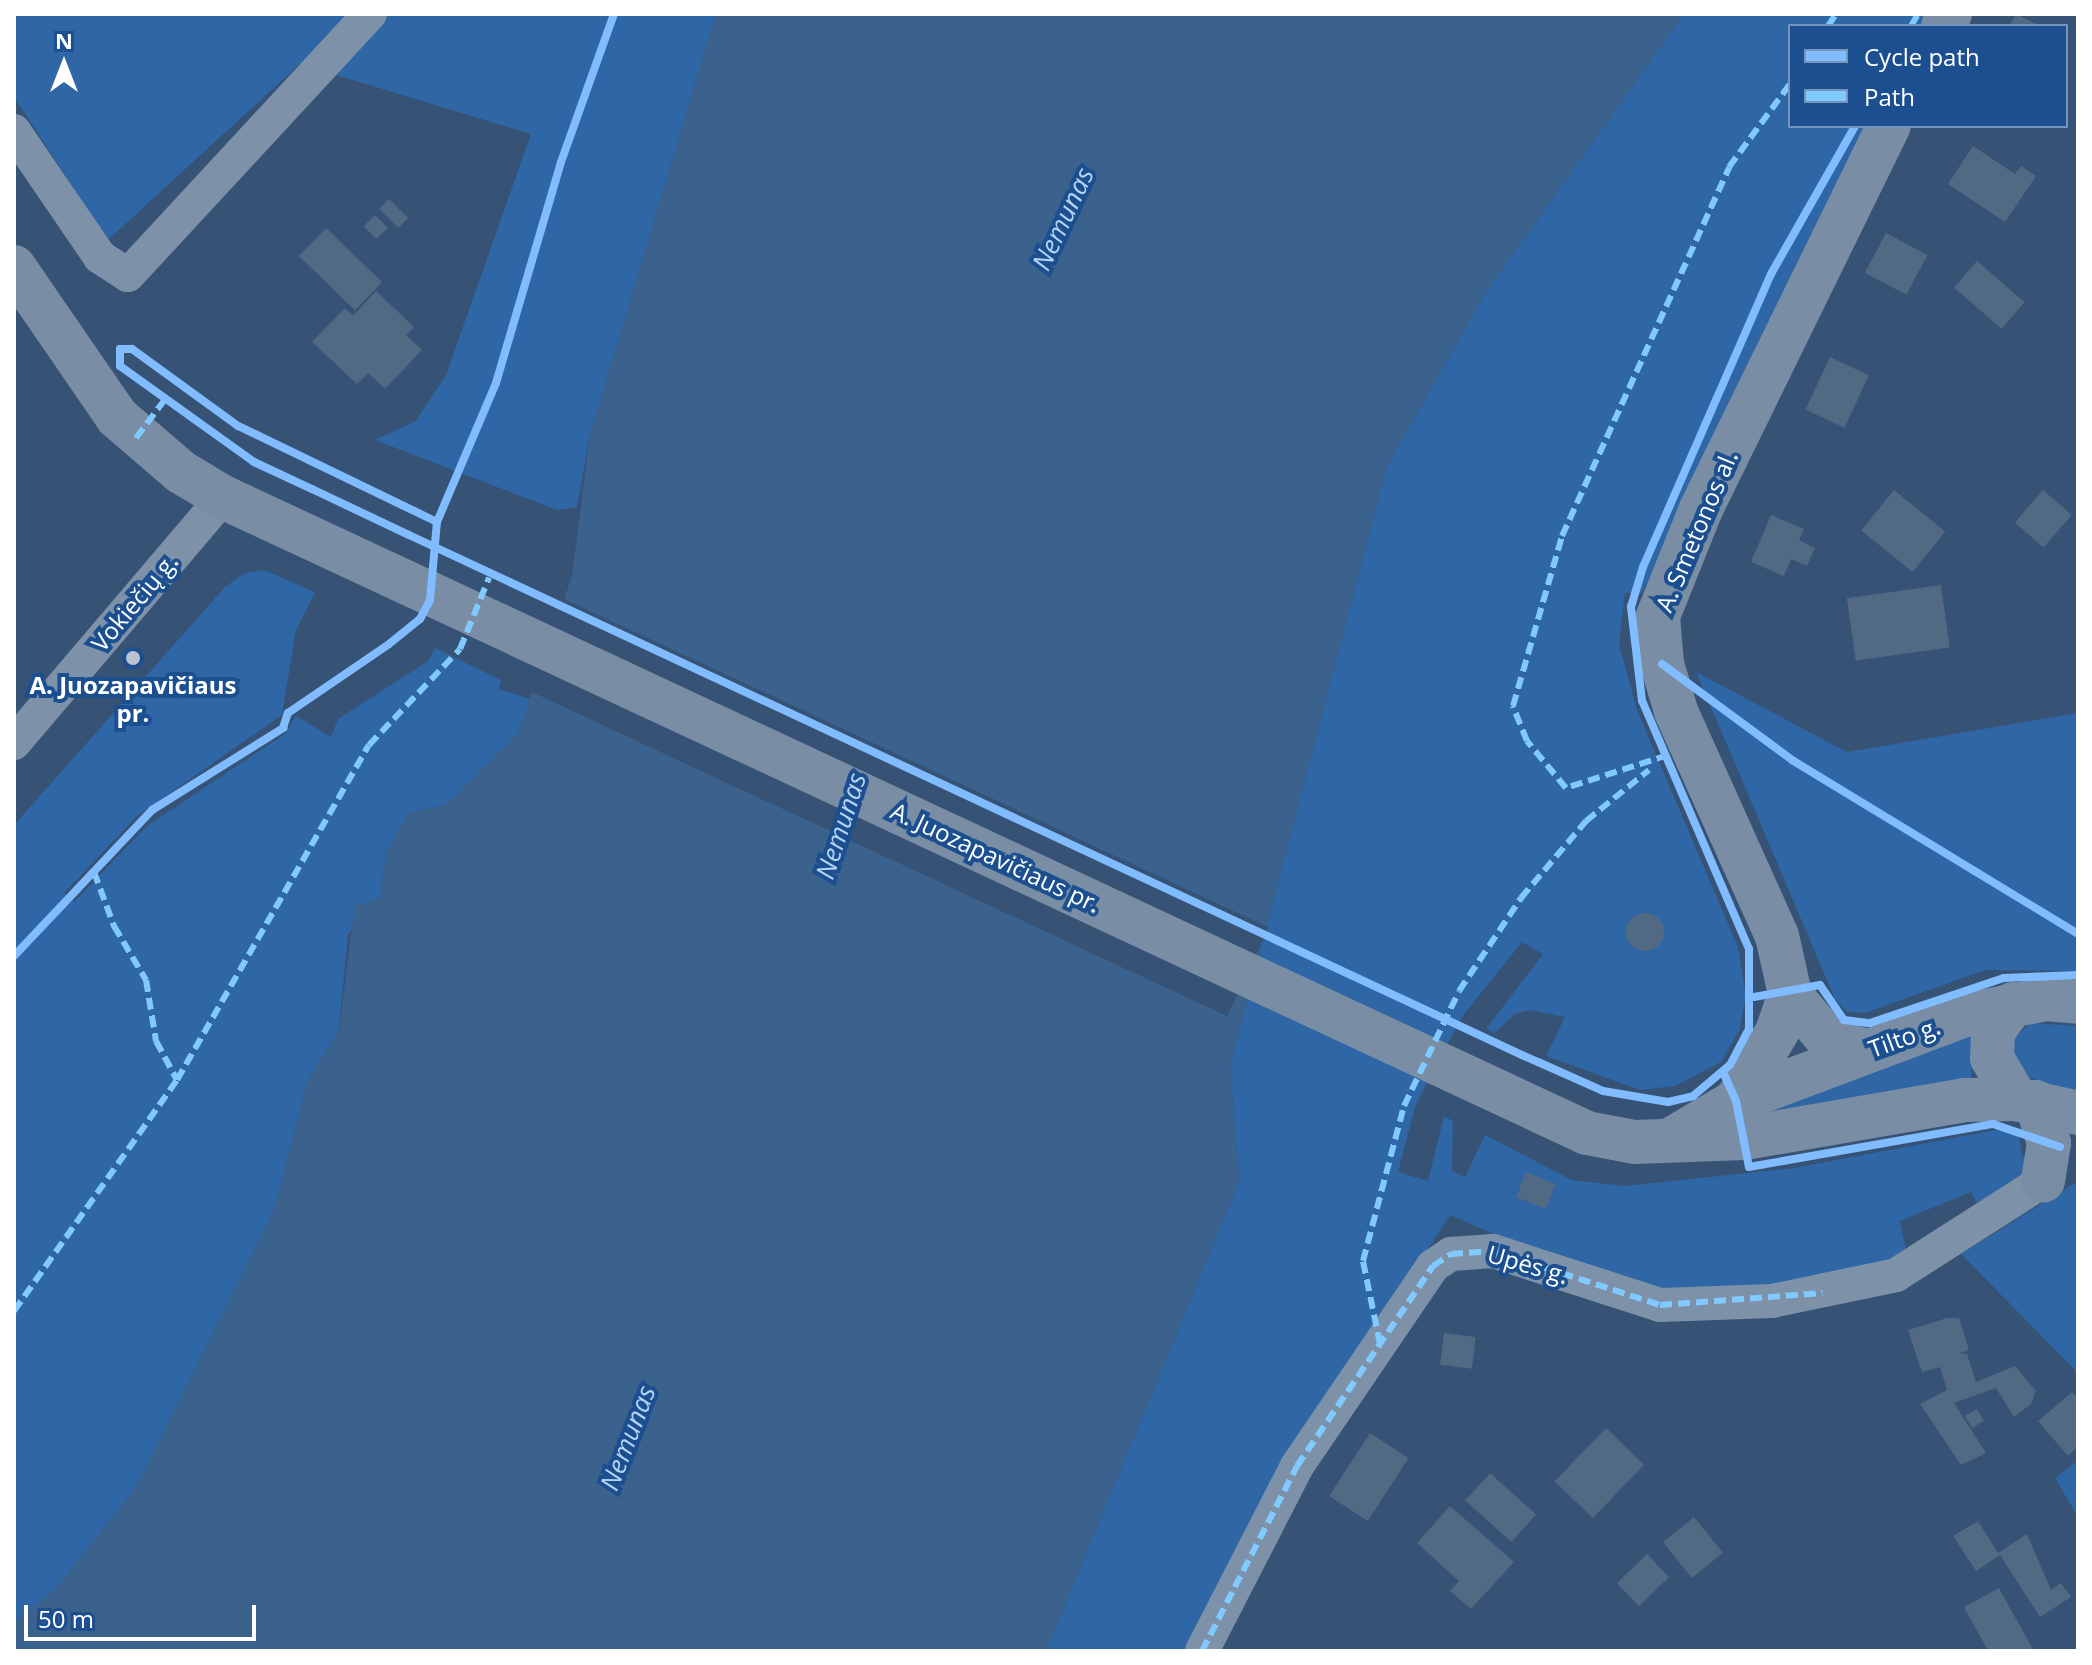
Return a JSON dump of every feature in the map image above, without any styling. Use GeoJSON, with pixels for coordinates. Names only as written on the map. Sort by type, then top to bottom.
{"type":"FeatureCollection","features":[{"type":"Feature","properties":{"kind":"main road","name":"A. Smetonos al."},"geometry":{"type":"LineString","coordinates":[[1865,1050],[1829,1041],[1790,994],[1777,936],[1676,711],[1662,664],[1658,616],[1701,509],[1888,128]]}},
{"type":"Feature","properties":{"kind":"main road","name":"A. Juozapavičiaus pr."},"geometry":{"type":"LineString","coordinates":[[14,267],[101,399],[136,438],[223,497],[1587,1133],[1635,1142],[1805,1131],[1913,1107],[2026,1101]]}},
{"type":"Feature","properties":{"kind":"main road"},"geometry":{"type":"LineString","coordinates":[[1736,1101],[1777,1032],[1790,994]]}},
{"type":"Feature","properties":{"kind":"main road","name":"Tilto g."},"geometry":{"type":"LineString","coordinates":[[1736,1101],[1865,1050],[2013,1004],[2078,1002]]}},
{"type":"Feature","properties":{"kind":"main road"},"geometry":{"type":"LineString","coordinates":[[2013,1004],[1993,1032],[1992,1058],[2026,1101],[2049,1143],[2060,1172]]}},
{"type":"Feature","properties":{"kind":"main road","name":"A. Juozapavičiaus pr."},"geometry":{"type":"LineString","coordinates":[[1670,1140],[1736,1101]]}},
{"type":"Feature","properties":{"kind":"main road"},"geometry":{"type":"LineString","coordinates":[[2026,1101],[2078,1113]]}},
{"type":"Feature","properties":{"kind":"street"},"geometry":{"type":"LineString","coordinates":[[14,131],[100,257],[128,275],[370,14]]}},
{"type":"Feature","properties":{"kind":"street","name":"Vokiečių g."},"geometry":{"type":"LineString","coordinates":[[14,743],[223,497]]}},
{"type":"Feature","properties":{"kind":"street","name":"Upės g."},"geometry":{"type":"LineString","coordinates":[[1202,1651],[1297,1466],[1433,1266],[1451,1254],[1493,1251],[1660,1305],[1772,1301],[1896,1275],[2060,1172]]}},
{"type":"Feature","properties":{"kind":"shaded area"},"geometry":{"type":"Polygon","coordinates":[[[14,14],[716,14],[590,435],[577,507],[557,510],[375,440],[416,421],[446,375],[531,134],[300,64],[108,240],[14,97],[14,14]]]}},
{"type":"Feature","properties":{"kind":"shaded area"},"geometry":{"type":"Polygon","coordinates":[[[1684,14],[1933,14],[1927,24],[1788,24],[1788,128],[1870,128],[1642,593],[1625,593],[1619,644],[1637,710],[1738,947],[1746,997],[1739,1031],[1721,1062],[1675,1086],[1640,1090],[1546,1056],[1565,1017],[1529,1010],[1515,1014],[1495,1033],[1486,1029],[1543,954],[1522,942],[1461,1018],[1416,1104],[1398,1172],[1428,1181],[1444,1116],[1453,1121],[1452,1171],[1465,1177],[1485,1135],[1572,1180],[1625,1186],[1794,1168],[1996,1130],[2019,1135],[2022,1156],[2032,1162],[2023,1176],[1977,1203],[1971,1192],[1900,1221],[1906,1250],[1873,1270],[1836,1281],[1660,1290],[1568,1266],[1450,1215],[1298,1452],[1195,1651],[1046,1651],[1239,1182],[1230,1066],[1387,466],[1486,292],[1684,14]]]}},
{"type":"Feature","properties":{"kind":"shaded area"},"geometry":{"type":"Polygon","coordinates":[[[264,570],[315,592],[296,630],[282,715],[137,816],[64,893],[74,902],[148,825],[285,734],[296,716],[331,737],[338,719],[428,661],[435,648],[501,680],[499,689],[530,699],[518,733],[446,805],[409,813],[386,853],[380,900],[348,934],[339,1030],[308,1080],[274,1210],[196,1377],[136,1487],[55,1590],[14,1622],[14,825],[225,587],[245,573],[264,570]]]}},
{"type":"Feature","properties":{"kind":"shaded area"},"geometry":{"type":"Polygon","coordinates":[[[1696,672],[1847,752],[2078,713],[2078,971],[1985,970],[1865,1013],[1847,1012],[1835,999],[1696,672]]]}},
{"type":"Feature","properties":{"kind":"shaded area"},"geometry":{"type":"Polygon","coordinates":[[[2031,1023],[2078,1026],[2078,1094],[2016,1073],[2012,1040],[2031,1023]]]}},
{"type":"Feature","properties":{"kind":"shaded area"},"geometry":{"type":"Polygon","coordinates":[[[1973,1033],[1971,1080],[1800,1116],[1760,1109],[1973,1033]]]}},
{"type":"Feature","properties":{"kind":"shaded area"},"geometry":{"type":"Polygon","coordinates":[[[2078,1181],[2078,1373],[1961,1254],[2078,1181]]]}},
{"type":"Feature","properties":{"kind":"shaded area"},"geometry":{"type":"Polygon","coordinates":[[[2078,1460],[2078,1517],[2055,1478],[2078,1460]]]}},
{"type":"Feature","properties":{"kind":"water","name":"Nemunas"},"geometry":{"type":"Polygon","coordinates":[[[716,14],[1684,14],[1486,292],[1387,466],[1230,1066],[1239,1182],[1046,1651],[14,1651],[14,1622],[55,1590],[136,1487],[274,1210],[308,1080],[339,1030],[355,905],[380,899],[386,853],[409,813],[446,805],[518,733],[572,576],[590,435],[716,14]]]}},
{"type":"Feature","properties":{"kind":"pier"},"geometry":{"type":"Polygon","coordinates":[[[560,597],[1269,927],[1227,1016],[519,686],[560,597]]]}},
{"type":"Feature","properties":{"kind":"building"},"geometry":{"type":"Polygon","coordinates":[[[2016,14],[2037,24],[2010,24],[2016,14]]]}},
{"type":"Feature","properties":{"kind":"building"},"geometry":{"type":"Polygon","coordinates":[[[1973,146],[2015,174],[2021,166],[2036,176],[2005,222],[1948,184],[1973,146]]]}},
{"type":"Feature","properties":{"kind":"building"},"geometry":{"type":"Polygon","coordinates":[[[389,199],[408,218],[398,228],[379,209],[389,199]]]}},
{"type":"Feature","properties":{"kind":"building"},"geometry":{"type":"Polygon","coordinates":[[[375,215],[388,228],[376,239],[364,226],[375,215]]]}},
{"type":"Feature","properties":{"kind":"building"},"geometry":{"type":"Polygon","coordinates":[[[326,228],[382,282],[355,310],[299,256],[326,228]]]}},
{"type":"Feature","properties":{"kind":"building"},"geometry":{"type":"Polygon","coordinates":[[[1886,233],[1927,255],[1906,295],[1865,273],[1886,233]]]}},
{"type":"Feature","properties":{"kind":"building"},"geometry":{"type":"Polygon","coordinates":[[[1977,261],[2025,302],[2002,329],[1954,287],[1977,261]]]}},
{"type":"Feature","properties":{"kind":"building"},"geometry":{"type":"Polygon","coordinates":[[[376,291],[414,327],[406,335],[422,350],[385,389],[368,373],[357,384],[312,342],[345,308],[353,316],[376,291]]]}},
{"type":"Feature","properties":{"kind":"building"},"geometry":{"type":"Polygon","coordinates":[[[1830,357],[1869,375],[1844,428],[1805,410],[1830,357]]]}},
{"type":"Feature","properties":{"kind":"building"},"geometry":{"type":"Polygon","coordinates":[[[1894,490],[1945,532],[1913,572],[1861,530],[1894,490]]]}},
{"type":"Feature","properties":{"kind":"building"},"geometry":{"type":"Polygon","coordinates":[[[2043,490],[2072,515],[2043,547],[2015,522],[2043,490]]]}},
{"type":"Feature","properties":{"kind":"building"},"geometry":{"type":"Polygon","coordinates":[[[1771,515],[1804,529],[1799,540],[1815,548],[1807,566],[1791,559],[1784,576],[1751,562],[1771,515]]]}},
{"type":"Feature","properties":{"kind":"building"},"geometry":{"type":"Polygon","coordinates":[[[1941,585],[1950,647],[1856,661],[1847,598],[1941,585]]]}},
{"type":"Feature","properties":{"kind":"building"},"geometry":{"type":"Polygon","coordinates":[[[1645,913],[1658,919],[1664,932],[1658,945],[1645,951],[1632,945],[1626,932],[1632,919],[1645,913]]]}},
{"type":"Feature","properties":{"kind":"building"},"geometry":{"type":"Polygon","coordinates":[[[1526,1172],[1556,1184],[1546,1209],[1516,1197],[1526,1172]]]}},
{"type":"Feature","properties":{"kind":"building"},"geometry":{"type":"Polygon","coordinates":[[[1947,1318],[1959,1318],[1969,1350],[1959,1353],[1967,1354],[1976,1382],[2015,1366],[2036,1391],[2031,1404],[2014,1417],[1996,1388],[1954,1403],[1986,1453],[1961,1465],[1920,1404],[1947,1390],[1940,1367],[1922,1372],[1908,1330],[1947,1318]]]}},
{"type":"Feature","properties":{"kind":"building"},"geometry":{"type":"Polygon","coordinates":[[[1444,1333],[1476,1337],[1472,1369],[1440,1365],[1444,1333]]]}},
{"type":"Feature","properties":{"kind":"building"},"geometry":{"type":"Polygon","coordinates":[[[2072,1392],[2078,1399],[2078,1447],[2068,1456],[2038,1421],[2072,1392]]]}},
{"type":"Feature","properties":{"kind":"building"},"geometry":{"type":"Polygon","coordinates":[[[1977,1409],[1984,1421],[1972,1428],[1965,1416],[1977,1409]]]}},
{"type":"Feature","properties":{"kind":"building"},"geometry":{"type":"Polygon","coordinates":[[[1606,1428],[1644,1465],[1593,1518],[1555,1481],[1606,1428]]]}},
{"type":"Feature","properties":{"kind":"building"},"geometry":{"type":"Polygon","coordinates":[[[1370,1433],[1409,1458],[1368,1521],[1329,1496],[1370,1433]]]}},
{"type":"Feature","properties":{"kind":"building"},"geometry":{"type":"Polygon","coordinates":[[[1490,1473],[1536,1514],[1511,1542],[1465,1500],[1490,1473]]]}},
{"type":"Feature","properties":{"kind":"building"},"geometry":{"type":"Polygon","coordinates":[[[1450,1506],[1514,1562],[1471,1609],[1450,1591],[1459,1581],[1417,1543],[1450,1506]]]}},
{"type":"Feature","properties":{"kind":"building"},"geometry":{"type":"Polygon","coordinates":[[[1694,1517],[1723,1553],[1692,1578],[1663,1542],[1694,1517]]]}},
{"type":"Feature","properties":{"kind":"building"},"geometry":{"type":"Polygon","coordinates":[[[1978,1521],[1998,1553],[2027,1534],[2051,1590],[2061,1583],[2071,1597],[2040,1617],[2000,1555],[1976,1571],[1953,1536],[1978,1521]]]}},
{"type":"Feature","properties":{"kind":"building"},"geometry":{"type":"Polygon","coordinates":[[[1647,1554],[1669,1577],[1639,1606],[1617,1583],[1647,1554]]]}},
{"type":"Feature","properties":{"kind":"building"},"geometry":{"type":"Polygon","coordinates":[[[1999,1588],[2034,1651],[1988,1651],[1964,1607],[1999,1588]]]}},
{"type":"Feature","properties":{"kind":"marked path"},"geometry":{"type":"LineString","coordinates":[[1829,24],[1836,14]]}},
{"type":"Feature","properties":{"kind":"marked path"},"geometry":{"type":"LineString","coordinates":[[1912,24],[1918,14]]}},
{"type":"Feature","properties":{"kind":"marked path"},"geometry":{"type":"LineString","coordinates":[[1668,755],[1566,788],[1527,741],[1513,706],[1562,536],[1729,167],[1788,87]]}},
{"type":"Feature","properties":{"kind":"marked path"},"geometry":{"type":"LineString","coordinates":[[136,438],[166,398]]}},
{"type":"Feature","properties":{"kind":"marked path"},"geometry":{"type":"LineString","coordinates":[[14,1311],[177,1080],[369,745],[460,649],[489,578]]}},
{"type":"Feature","properties":{"kind":"marked path"},"geometry":{"type":"LineString","coordinates":[[1380,1344],[1363,1261],[1404,1106],[1459,991],[1521,898],[1586,821],[1649,770]]}},
{"type":"Feature","properties":{"kind":"marked path"},"geometry":{"type":"LineString","coordinates":[[94,872],[114,926],[146,980],[156,1041],[177,1080]]}},
{"type":"Feature","properties":{"kind":"marked path"},"geometry":{"type":"LineString","coordinates":[[1202,1651],[1297,1466],[1433,1266],[1451,1254],[1493,1251],[1660,1305],[1823,1293]]}},
{"type":"Feature","properties":{"kind":"cycle path"},"geometry":{"type":"LineString","coordinates":[[437,522],[496,383],[561,162],[614,14]]}},
{"type":"Feature","properties":{"kind":"cycle path"},"geometry":{"type":"LineString","coordinates":[[435,547],[1603,1091],[1668,1102],[1693,1096],[1730,1065],[1749,1029],[1749,949],[1642,701],[1631,607],[1643,567],[1771,274],[1854,128]]}},
{"type":"Feature","properties":{"kind":"cycle path"},"geometry":{"type":"LineString","coordinates":[[120,349],[132,349],[238,426],[437,522],[435,547],[254,462],[120,366],[120,349]]}},
{"type":"Feature","properties":{"kind":"cycle path"},"geometry":{"type":"LineString","coordinates":[[14,956],[152,810],[283,728],[288,713],[420,619],[430,600],[435,547]]}},
{"type":"Feature","properties":{"kind":"cycle path"},"geometry":{"type":"LineString","coordinates":[[1662,664],[1792,760],[2078,934]]}},
{"type":"Feature","properties":{"kind":"cycle path"},"geometry":{"type":"LineString","coordinates":[[1754,997],[1820,985],[1844,1020],[1870,1023],[2004,978],[2078,975]]}},
{"type":"Feature","properties":{"kind":"cycle path"},"geometry":{"type":"LineString","coordinates":[[1723,1072],[1736,1101],[1749,1167],[1993,1124],[2060,1147]]}},
{"type":"Feature","properties":{"kind":"place","name":"A. Juozapavičiaus pr."},"geometry":{"type":"Point","coordinates":[133,658]}}]}
